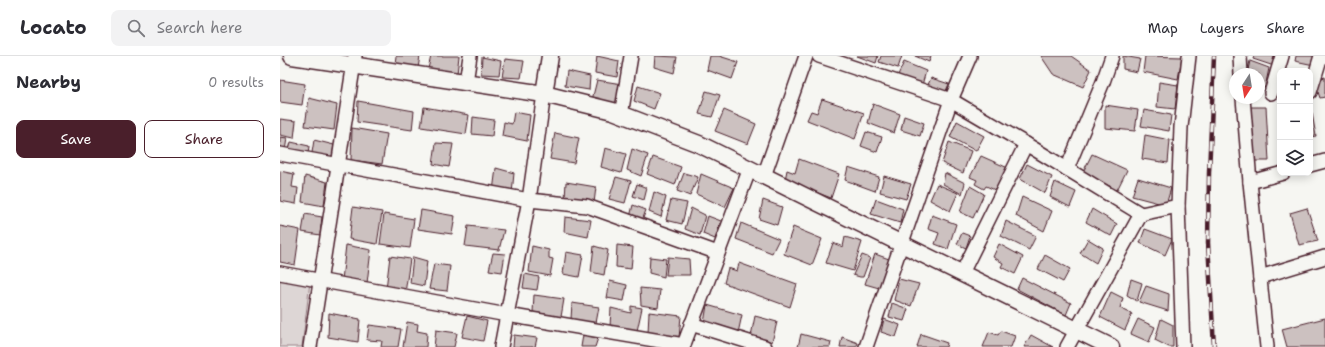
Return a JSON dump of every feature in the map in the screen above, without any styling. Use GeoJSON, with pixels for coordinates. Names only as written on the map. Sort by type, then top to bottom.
{"type":"FeatureCollection","features":[{"type":"Feature","properties":{"kind":"street"},"geometry":{"type":"LineString","coordinates":[[292,56],[354,61],[466,82],[544,94],[621,114],[699,144],[750,168],[1111,347]]}},
{"type":"Feature","properties":{"kind":"street"},"geometry":{"type":"LineString","coordinates":[[466,82],[470,56]]}},
{"type":"Feature","properties":{"kind":"street"},"geometry":{"type":"LineString","coordinates":[[501,347],[529,200],[550,56]]}},
{"type":"Feature","properties":{"kind":"street"},"geometry":{"type":"LineString","coordinates":[[621,114],[631,56]]}},
{"type":"Feature","properties":{"kind":"street"},"geometry":{"type":"LineString","coordinates":[[764,176],[806,56]]}},
{"type":"Feature","properties":{"kind":"street"},"geometry":{"type":"LineString","coordinates":[[820,56],[951,100],[1142,214],[1178,206]]}},
{"type":"Feature","properties":{"kind":"street"},"geometry":{"type":"LineString","coordinates":[[866,347],[951,100],[970,56]]}},
{"type":"Feature","properties":{"kind":"street"},"geometry":{"type":"LineString","coordinates":[[1067,169],[1103,82],[1112,56]]}},
{"type":"Feature","properties":{"kind":"street"},"geometry":{"type":"LineString","coordinates":[[1183,347],[1178,206],[1181,127],[1189,56]]}},
{"type":"Feature","properties":{"kind":"street"},"geometry":{"type":"LineString","coordinates":[[1240,56],[1241,68]]}},
{"type":"Feature","properties":{"kind":"street"},"geometry":{"type":"LineString","coordinates":[[1271,92],[1282,56]]}},
{"type":"Feature","properties":{"kind":"street"},"geometry":{"type":"LineString","coordinates":[[1313,81],[1320,56]]}},
{"type":"Feature","properties":{"kind":"street"},"geometry":{"type":"LineString","coordinates":[[310,347],[354,61]]}},
{"type":"Feature","properties":{"kind":"street"},"geometry":{"type":"LineString","coordinates":[[1244,104],[1250,182],[1268,347]]}},
{"type":"Feature","properties":{"kind":"street"},"geometry":{"type":"LineString","coordinates":[[962,273],[1026,144]]}},
{"type":"Feature","properties":{"kind":"street"},"geometry":{"type":"LineString","coordinates":[[280,154],[529,200],[587,206],[718,253]]}},
{"type":"Feature","properties":{"kind":"street"},"geometry":{"type":"LineString","coordinates":[[1313,164],[1325,161]]}},
{"type":"Feature","properties":{"kind":"street"},"geometry":{"type":"LineString","coordinates":[[280,273],[683,346],[750,168]]}},
{"type":"Feature","properties":{"kind":"street"},"geometry":{"type":"LineString","coordinates":[[1250,182],[1277,175]]}},
{"type":"Feature","properties":{"kind":"street"},"geometry":{"type":"LineString","coordinates":[[1067,347],[1142,214]]}},
{"type":"Feature","properties":{"kind":"street"},"geometry":{"type":"LineString","coordinates":[[1260,277],[1325,257]]}},
{"type":"Feature","properties":{"kind":"street"},"geometry":{"type":"LineString","coordinates":[[691,324],[765,347]]}},
{"type":"Feature","properties":{"kind":"shaded area"},"geometry":{"type":"Polygon","coordinates":[[[280,277],[310,282],[302,347],[280,347],[280,277]]]}},
{"type":"Feature","properties":{"kind":"building"},"geometry":{"type":"Polygon","coordinates":[[[396,56],[420,56],[418,68],[395,64],[396,56]]]}},
{"type":"Feature","properties":{"kind":"building"},"geometry":{"type":"Polygon","coordinates":[[[431,56],[459,56],[457,74],[428,69],[431,56]]]}},
{"type":"Feature","properties":{"kind":"building"},"geometry":{"type":"Polygon","coordinates":[[[597,56],[619,61],[617,77],[595,73],[597,56]]]}},
{"type":"Feature","properties":{"kind":"building"},"geometry":{"type":"Polygon","coordinates":[[[655,56],[677,57],[674,73],[654,67],[655,56]]]}},
{"type":"Feature","properties":{"kind":"building"},"geometry":{"type":"Polygon","coordinates":[[[710,56],[719,56],[738,62],[732,79],[707,70],[710,56]]]}},
{"type":"Feature","properties":{"kind":"building"},"geometry":{"type":"Polygon","coordinates":[[[857,56],[878,56],[876,63],[857,56]]]}},
{"type":"Feature","properties":{"kind":"building"},"geometry":{"type":"Polygon","coordinates":[[[881,56],[902,56],[898,68],[879,62],[881,56]]]}},
{"type":"Feature","properties":{"kind":"building"},"geometry":{"type":"Polygon","coordinates":[[[915,56],[931,56],[929,62],[915,56]]]}},
{"type":"Feature","properties":{"kind":"building"},"geometry":{"type":"Polygon","coordinates":[[[1041,56],[1071,56],[1091,70],[1083,87],[1053,74],[1041,56]]]}},
{"type":"Feature","properties":{"kind":"building"},"geometry":{"type":"Polygon","coordinates":[[[1123,56],[1140,59],[1137,72],[1123,69],[1123,56]]]}},
{"type":"Feature","properties":{"kind":"building"},"geometry":{"type":"Polygon","coordinates":[[[1145,56],[1182,57],[1178,79],[1143,72],[1145,56]]]}},
{"type":"Feature","properties":{"kind":"building"},"geometry":{"type":"Polygon","coordinates":[[[1254,56],[1276,56],[1274,66],[1253,59],[1254,56]]]}},
{"type":"Feature","properties":{"kind":"building"},"geometry":{"type":"Polygon","coordinates":[[[1296,56],[1316,56],[1314,65],[1295,61],[1296,56]]]}},
{"type":"Feature","properties":{"kind":"building"},"geometry":{"type":"Polygon","coordinates":[[[482,57],[501,61],[499,75],[481,74],[482,57]]]}},
{"type":"Feature","properties":{"kind":"building"},"geometry":{"type":"Polygon","coordinates":[[[505,59],[524,61],[521,78],[502,77],[505,59]]]}},
{"type":"Feature","properties":{"kind":"building"},"geometry":{"type":"Polygon","coordinates":[[[1250,61],[1269,68],[1265,88],[1265,68],[1248,68],[1250,61]]]}},
{"type":"Feature","properties":{"kind":"building"},"geometry":{"type":"Polygon","coordinates":[[[904,62],[926,71],[922,85],[898,75],[904,62]]]}},
{"type":"Feature","properties":{"kind":"building"},"geometry":{"type":"Polygon","coordinates":[[[567,71],[590,76],[589,90],[565,86],[567,71]]]}},
{"type":"Feature","properties":{"kind":"building"},"geometry":{"type":"Polygon","coordinates":[[[1325,77],[1325,97],[1320,98],[1314,80],[1325,77]]]}},
{"type":"Feature","properties":{"kind":"building"},"geometry":{"type":"Polygon","coordinates":[[[931,78],[949,84],[945,93],[927,87],[931,78]]]}},
{"type":"Feature","properties":{"kind":"building"},"geometry":{"type":"Polygon","coordinates":[[[280,80],[305,84],[302,105],[280,102],[280,80]]]}},
{"type":"Feature","properties":{"kind":"building"},"geometry":{"type":"Polygon","coordinates":[[[597,80],[622,84],[618,105],[592,100],[597,80]]]}},
{"type":"Feature","properties":{"kind":"building"},"geometry":{"type":"Polygon","coordinates":[[[1159,82],[1178,85],[1175,109],[1157,107],[1159,82]]]}},
{"type":"Feature","properties":{"kind":"building"},"geometry":{"type":"Polygon","coordinates":[[[638,86],[660,93],[654,109],[634,101],[638,86]]]}},
{"type":"Feature","properties":{"kind":"building"},"geometry":{"type":"Polygon","coordinates":[[[706,91],[720,95],[712,117],[699,114],[706,91]]]}},
{"type":"Feature","properties":{"kind":"building"},"geometry":{"type":"Polygon","coordinates":[[[309,98],[337,105],[334,130],[305,126],[309,98]]]}},
{"type":"Feature","properties":{"kind":"building"},"geometry":{"type":"Polygon","coordinates":[[[822,99],[864,113],[855,139],[807,120],[811,111],[817,113],[822,99]]]}},
{"type":"Feature","properties":{"kind":"building"},"geometry":{"type":"Polygon","coordinates":[[[358,101],[414,111],[412,130],[357,122],[358,101]]]}},
{"type":"Feature","properties":{"kind":"building"},"geometry":{"type":"Polygon","coordinates":[[[873,104],[900,114],[894,133],[868,123],[873,104]]]}},
{"type":"Feature","properties":{"kind":"building"},"geometry":{"type":"Polygon","coordinates":[[[1105,105],[1138,110],[1135,131],[1105,128],[1105,105]]]}},
{"type":"Feature","properties":{"kind":"building"},"geometry":{"type":"Polygon","coordinates":[[[424,107],[469,115],[466,134],[421,127],[424,107]]]}},
{"type":"Feature","properties":{"kind":"building"},"geometry":{"type":"Polygon","coordinates":[[[1249,107],[1266,107],[1269,161],[1253,161],[1249,107]]]}},
{"type":"Feature","properties":{"kind":"building"},"geometry":{"type":"Polygon","coordinates":[[[724,110],[756,124],[748,144],[715,131],[724,110]]]}},
{"type":"Feature","properties":{"kind":"building"},"geometry":{"type":"Polygon","coordinates":[[[1144,110],[1171,115],[1169,131],[1141,126],[1144,110]]]}},
{"type":"Feature","properties":{"kind":"building"},"geometry":{"type":"Polygon","coordinates":[[[514,112],[530,115],[527,141],[502,136],[504,122],[512,124],[514,112]]]}},
{"type":"Feature","properties":{"kind":"building"},"geometry":{"type":"Polygon","coordinates":[[[904,116],[924,123],[920,136],[901,130],[904,116]]]}},
{"type":"Feature","properties":{"kind":"building"},"geometry":{"type":"Polygon","coordinates":[[[473,117],[494,120],[492,136],[472,134],[473,117]]]}},
{"type":"Feature","properties":{"kind":"building"},"geometry":{"type":"Polygon","coordinates":[[[280,119],[296,121],[294,138],[280,135],[280,119]]]}},
{"type":"Feature","properties":{"kind":"building"},"geometry":{"type":"Polygon","coordinates":[[[1313,119],[1316,136],[1313,136],[1313,119]]]}},
{"type":"Feature","properties":{"kind":"building"},"geometry":{"type":"Polygon","coordinates":[[[957,121],[984,136],[976,151],[950,137],[957,121]]]}},
{"type":"Feature","properties":{"kind":"building"},"geometry":{"type":"Polygon","coordinates":[[[352,128],[387,134],[382,164],[351,160],[352,128]]]}},
{"type":"Feature","properties":{"kind":"building"},"geometry":{"type":"Polygon","coordinates":[[[866,132],[882,137],[877,152],[861,146],[866,132]]]}},
{"type":"Feature","properties":{"kind":"building"},"geometry":{"type":"Polygon","coordinates":[[[555,133],[579,138],[574,163],[550,159],[555,133]]]}},
{"type":"Feature","properties":{"kind":"building"},"geometry":{"type":"Polygon","coordinates":[[[1145,135],[1170,140],[1168,163],[1142,159],[1145,135]]]}},
{"type":"Feature","properties":{"kind":"building"},"geometry":{"type":"Polygon","coordinates":[[[280,137],[287,138],[285,151],[280,150],[280,137]]]}},
{"type":"Feature","properties":{"kind":"building"},"geometry":{"type":"Polygon","coordinates":[[[314,140],[334,145],[332,158],[312,153],[314,140]]]}},
{"type":"Feature","properties":{"kind":"building"},"geometry":{"type":"Polygon","coordinates":[[[291,142],[309,146],[308,156],[288,153],[291,142]]]}},
{"type":"Feature","properties":{"kind":"building"},"geometry":{"type":"Polygon","coordinates":[[[949,142],[971,151],[963,173],[942,163],[949,142]]]}},
{"type":"Feature","properties":{"kind":"building"},"geometry":{"type":"Polygon","coordinates":[[[436,143],[453,144],[449,167],[433,164],[436,143]]]}},
{"type":"Feature","properties":{"kind":"building"},"geometry":{"type":"Polygon","coordinates":[[[605,148],[626,154],[621,173],[601,167],[605,148]]]}},
{"type":"Feature","properties":{"kind":"building"},"geometry":{"type":"Polygon","coordinates":[[[632,149],[648,155],[641,176],[627,170],[632,149]]]}},
{"type":"Feature","properties":{"kind":"building"},"geometry":{"type":"Polygon","coordinates":[[[1092,154],[1127,170],[1117,190],[1083,172],[1092,154]]]}},
{"type":"Feature","properties":{"kind":"building"},"geometry":{"type":"Polygon","coordinates":[[[981,156],[1008,168],[995,190],[986,186],[984,189],[975,184],[977,180],[970,177],[981,156]]]}},
{"type":"Feature","properties":{"kind":"building"},"geometry":{"type":"Polygon","coordinates":[[[653,157],[681,167],[675,185],[647,174],[653,157]]]}},
{"type":"Feature","properties":{"kind":"building"},"geometry":{"type":"Polygon","coordinates":[[[799,159],[839,174],[831,198],[785,180],[787,170],[795,173],[799,159]]]}},
{"type":"Feature","properties":{"kind":"building"},"geometry":{"type":"Polygon","coordinates":[[[1027,164],[1052,177],[1045,193],[1020,179],[1027,164]]]}},
{"type":"Feature","properties":{"kind":"building"},"geometry":{"type":"Polygon","coordinates":[[[848,167],[879,177],[875,191],[845,180],[848,167]]]}},
{"type":"Feature","properties":{"kind":"building"},"geometry":{"type":"Polygon","coordinates":[[[496,168],[514,173],[512,194],[493,191],[496,168]]]}},
{"type":"Feature","properties":{"kind":"building"},"geometry":{"type":"Polygon","coordinates":[[[280,171],[294,174],[292,187],[298,188],[296,204],[280,201],[280,171]]]}},
{"type":"Feature","properties":{"kind":"building"},"geometry":{"type":"Polygon","coordinates":[[[684,173],[698,177],[690,196],[677,191],[684,173]]]}},
{"type":"Feature","properties":{"kind":"building"},"geometry":{"type":"Polygon","coordinates":[[[945,173],[965,183],[962,194],[943,184],[945,173]]]}},
{"type":"Feature","properties":{"kind":"building"},"geometry":{"type":"Polygon","coordinates":[[[701,174],[734,188],[725,207],[696,194],[701,174]]]}},
{"type":"Feature","properties":{"kind":"building"},"geometry":{"type":"Polygon","coordinates":[[[305,176],[327,182],[324,206],[302,202],[305,176]]]}},
{"type":"Feature","properties":{"kind":"building"},"geometry":{"type":"Polygon","coordinates":[[[884,176],[911,184],[906,199],[880,192],[884,176]]]}},
{"type":"Feature","properties":{"kind":"building"},"geometry":{"type":"Polygon","coordinates":[[[616,177],[631,181],[625,203],[609,199],[616,177]]]}},
{"type":"Feature","properties":{"kind":"building"},"geometry":{"type":"Polygon","coordinates":[[[1138,178],[1171,188],[1166,205],[1132,196],[1138,178]]]}},
{"type":"Feature","properties":{"kind":"building"},"geometry":{"type":"Polygon","coordinates":[[[566,182],[596,187],[594,203],[565,199],[566,182]]]}},
{"type":"Feature","properties":{"kind":"building"},"geometry":{"type":"Polygon","coordinates":[[[1055,182],[1076,192],[1070,207],[1050,197],[1055,182]]]}},
{"type":"Feature","properties":{"kind":"building"},"geometry":{"type":"Polygon","coordinates":[[[637,184],[647,188],[644,200],[633,196],[637,184]]]}},
{"type":"Feature","properties":{"kind":"building"},"geometry":{"type":"Polygon","coordinates":[[[937,184],[958,193],[950,211],[930,200],[937,184]]]}},
{"type":"Feature","properties":{"kind":"building"},"geometry":{"type":"Polygon","coordinates":[[[970,186],[984,194],[973,218],[960,212],[970,186]]]}},
{"type":"Feature","properties":{"kind":"building"},"geometry":{"type":"Polygon","coordinates":[[[654,192],[666,197],[661,217],[649,212],[654,192]]]}},
{"type":"Feature","properties":{"kind":"building"},"geometry":{"type":"Polygon","coordinates":[[[1022,197],[1052,211],[1044,231],[1016,216],[1022,197]]]}},
{"type":"Feature","properties":{"kind":"building"},"geometry":{"type":"Polygon","coordinates":[[[876,199],[903,209],[900,223],[871,214],[876,199]]]}},
{"type":"Feature","properties":{"kind":"building"},"geometry":{"type":"Polygon","coordinates":[[[671,200],[687,203],[682,224],[666,220],[671,200]]]}},
{"type":"Feature","properties":{"kind":"building"},"geometry":{"type":"Polygon","coordinates":[[[763,200],[782,207],[777,225],[759,219],[763,200]]]}},
{"type":"Feature","properties":{"kind":"building"},"geometry":{"type":"Polygon","coordinates":[[[633,205],[646,210],[642,221],[630,217],[633,205]]]}},
{"type":"Feature","properties":{"kind":"building"},"geometry":{"type":"Polygon","coordinates":[[[353,207],[382,212],[377,244],[349,239],[353,207]]]}},
{"type":"Feature","properties":{"kind":"building"},"geometry":{"type":"Polygon","coordinates":[[[691,208],[705,215],[700,235],[685,229],[691,208]]]}},
{"type":"Feature","properties":{"kind":"building"},"geometry":{"type":"Polygon","coordinates":[[[1307,208],[1318,241],[1299,245],[1290,213],[1307,208]]]}},
{"type":"Feature","properties":{"kind":"building"},"geometry":{"type":"Polygon","coordinates":[[[1092,209],[1117,224],[1111,236],[1086,222],[1092,209]]]}},
{"type":"Feature","properties":{"kind":"building"},"geometry":{"type":"Polygon","coordinates":[[[421,210],[455,216],[452,234],[418,229],[421,210]]]}},
{"type":"Feature","properties":{"kind":"building"},"geometry":{"type":"Polygon","coordinates":[[[305,214],[322,217],[320,235],[302,232],[305,214]]]}},
{"type":"Feature","properties":{"kind":"building"},"geometry":{"type":"Polygon","coordinates":[[[384,214],[414,219],[410,248],[380,244],[384,214]]]}},
{"type":"Feature","properties":{"kind":"building"},"geometry":{"type":"Polygon","coordinates":[[[932,215],[956,224],[948,249],[935,244],[939,233],[928,229],[932,215]]]}},
{"type":"Feature","properties":{"kind":"building"},"geometry":{"type":"Polygon","coordinates":[[[708,216],[721,221],[715,239],[703,234],[708,216]]]}},
{"type":"Feature","properties":{"kind":"building"},"geometry":{"type":"Polygon","coordinates":[[[565,217],[591,220],[588,237],[564,232],[565,217]]]}},
{"type":"Feature","properties":{"kind":"building"},"geometry":{"type":"Polygon","coordinates":[[[1006,221],[1036,236],[1029,250],[1001,236],[1006,221]]]}},
{"type":"Feature","properties":{"kind":"building"},"geometry":{"type":"Polygon","coordinates":[[[741,223],[779,239],[772,253],[736,239],[741,223]]]}},
{"type":"Feature","properties":{"kind":"building"},"geometry":{"type":"Polygon","coordinates":[[[280,226],[300,230],[295,265],[280,262],[280,226]]]}},
{"type":"Feature","properties":{"kind":"building"},"geometry":{"type":"Polygon","coordinates":[[[468,226],[504,230],[499,250],[465,246],[468,226]]]}},
{"type":"Feature","properties":{"kind":"building"},"geometry":{"type":"Polygon","coordinates":[[[793,227],[822,239],[812,265],[784,254],[793,227]]]}},
{"type":"Feature","properties":{"kind":"building"},"geometry":{"type":"Polygon","coordinates":[[[1145,229],[1172,239],[1165,255],[1140,243],[1145,229]]]}},
{"type":"Feature","properties":{"kind":"building"},"geometry":{"type":"Polygon","coordinates":[[[962,233],[970,236],[966,248],[957,244],[962,233]]]}},
{"type":"Feature","properties":{"kind":"building"},"geometry":{"type":"Polygon","coordinates":[[[845,237],[862,242],[853,271],[826,263],[833,243],[843,247],[845,237]]]}},
{"type":"Feature","properties":{"kind":"building"},"geometry":{"type":"Polygon","coordinates":[[[1088,239],[1103,248],[1096,263],[1080,253],[1088,239]]]}},
{"type":"Feature","properties":{"kind":"building"},"geometry":{"type":"Polygon","coordinates":[[[999,244],[1023,257],[1015,274],[1001,267],[1003,263],[993,257],[999,244]]]}},
{"type":"Feature","properties":{"kind":"building"},"geometry":{"type":"Polygon","coordinates":[[[346,245],[371,250],[367,283],[342,280],[346,245]]]}},
{"type":"Feature","properties":{"kind":"building"},"geometry":{"type":"Polygon","coordinates":[[[617,245],[633,247],[631,269],[616,267],[617,245]]]}},
{"type":"Feature","properties":{"kind":"building"},"geometry":{"type":"Polygon","coordinates":[[[532,246],[549,250],[549,258],[553,259],[550,276],[529,272],[532,246]]]}},
{"type":"Feature","properties":{"kind":"building"},"geometry":{"type":"Polygon","coordinates":[[[594,246],[608,250],[604,275],[591,272],[594,246]]]}},
{"type":"Feature","properties":{"kind":"building"},"geometry":{"type":"Polygon","coordinates":[[[566,252],[583,255],[579,277],[563,274],[566,252]]]}},
{"type":"Feature","properties":{"kind":"building"},"geometry":{"type":"Polygon","coordinates":[[[493,253],[505,254],[502,272],[489,270],[493,253]]]}},
{"type":"Feature","properties":{"kind":"building"},"geometry":{"type":"Polygon","coordinates":[[[875,254],[889,259],[879,288],[865,284],[875,254]]]}},
{"type":"Feature","properties":{"kind":"building"},"geometry":{"type":"Polygon","coordinates":[[[862,255],[870,258],[863,277],[860,277],[853,275],[862,255]]]}},
{"type":"Feature","properties":{"kind":"building"},"geometry":{"type":"Polygon","coordinates":[[[1045,255],[1070,269],[1063,282],[1038,269],[1045,255]]]}},
{"type":"Feature","properties":{"kind":"building"},"geometry":{"type":"Polygon","coordinates":[[[390,256],[410,259],[405,293],[386,289],[390,256]]]}},
{"type":"Feature","properties":{"kind":"building"},"geometry":{"type":"Polygon","coordinates":[[[413,257],[427,261],[424,286],[410,283],[413,257]]]}},
{"type":"Feature","properties":{"kind":"building"},"geometry":{"type":"Polygon","coordinates":[[[650,257],[666,259],[664,277],[649,273],[650,257]]]}},
{"type":"Feature","properties":{"kind":"building"},"geometry":{"type":"Polygon","coordinates":[[[668,257],[689,259],[690,275],[666,275],[668,257]]]}},
{"type":"Feature","properties":{"kind":"building"},"geometry":{"type":"Polygon","coordinates":[[[739,263],[797,284],[790,307],[724,283],[728,268],[737,271],[739,263]]]}},
{"type":"Feature","properties":{"kind":"building"},"geometry":{"type":"Polygon","coordinates":[[[434,264],[450,266],[447,291],[429,289],[434,264]]]}},
{"type":"Feature","properties":{"kind":"building"},"geometry":{"type":"Polygon","coordinates":[[[525,274],[539,277],[537,290],[523,288],[525,274]]]}},
{"type":"Feature","properties":{"kind":"building"},"geometry":{"type":"Polygon","coordinates":[[[1022,278],[1071,303],[1066,315],[1017,289],[1022,278]]]}},
{"type":"Feature","properties":{"kind":"building"},"geometry":{"type":"Polygon","coordinates":[[[899,279],[919,284],[911,306],[894,300],[899,279]]]}},
{"type":"Feature","properties":{"kind":"building"},"geometry":{"type":"Polygon","coordinates":[[[1131,279],[1142,283],[1137,301],[1127,295],[1131,279]]]}},
{"type":"Feature","properties":{"kind":"building"},"geometry":{"type":"Polygon","coordinates":[[[610,281],[627,285],[624,301],[607,298],[610,281]]]}},
{"type":"Feature","properties":{"kind":"building"},"geometry":{"type":"Polygon","coordinates":[[[1146,286],[1169,294],[1168,311],[1139,302],[1146,286]]]}},
{"type":"Feature","properties":{"kind":"building"},"geometry":{"type":"Polygon","coordinates":[[[640,288],[660,290],[658,308],[641,305],[640,288]]]}},
{"type":"Feature","properties":{"kind":"building"},"geometry":{"type":"Polygon","coordinates":[[[1111,292],[1123,298],[1120,308],[1132,314],[1125,330],[1100,317],[1111,292]]]}},
{"type":"Feature","properties":{"kind":"building"},"geometry":{"type":"Polygon","coordinates":[[[534,295],[564,299],[561,317],[533,312],[534,295]]]}},
{"type":"Feature","properties":{"kind":"building"},"geometry":{"type":"Polygon","coordinates":[[[572,303],[599,307],[596,323],[591,322],[590,326],[577,323],[576,320],[571,319],[572,303]]]}},
{"type":"Feature","properties":{"kind":"building"},"geometry":{"type":"Polygon","coordinates":[[[892,303],[908,309],[904,321],[889,317],[892,303]]]}},
{"type":"Feature","properties":{"kind":"building"},"geometry":{"type":"Polygon","coordinates":[[[707,305],[742,315],[738,333],[704,323],[707,305]]]}},
{"type":"Feature","properties":{"kind":"building"},"geometry":{"type":"Polygon","coordinates":[[[631,306],[642,308],[637,331],[610,327],[611,308],[631,313],[631,306]]]}},
{"type":"Feature","properties":{"kind":"building"},"geometry":{"type":"Polygon","coordinates":[[[649,312],[681,316],[679,338],[648,333],[649,312]]]}},
{"type":"Feature","properties":{"kind":"building"},"geometry":{"type":"Polygon","coordinates":[[[329,313],[360,319],[358,342],[328,337],[329,313]]]}},
{"type":"Feature","properties":{"kind":"building"},"geometry":{"type":"Polygon","coordinates":[[[467,316],[487,321],[483,341],[462,337],[467,316]]]}},
{"type":"Feature","properties":{"kind":"building"},"geometry":{"type":"Polygon","coordinates":[[[755,316],[777,322],[772,342],[751,336],[755,316]]]}},
{"type":"Feature","properties":{"kind":"building"},"geometry":{"type":"Polygon","coordinates":[[[1325,318],[1325,347],[1287,347],[1282,329],[1325,318]]]}},
{"type":"Feature","properties":{"kind":"building"},"geometry":{"type":"Polygon","coordinates":[[[884,319],[900,325],[896,337],[881,332],[884,319]]]}},
{"type":"Feature","properties":{"kind":"building"},"geometry":{"type":"Polygon","coordinates":[[[1138,319],[1155,327],[1149,342],[1131,334],[1138,319]]]}},
{"type":"Feature","properties":{"kind":"building"},"geometry":{"type":"Polygon","coordinates":[[[1161,319],[1173,325],[1173,347],[1169,347],[1155,340],[1161,319]]]}},
{"type":"Feature","properties":{"kind":"building"},"geometry":{"type":"Polygon","coordinates":[[[407,322],[418,324],[417,331],[427,333],[426,347],[403,347],[407,322]]]}},
{"type":"Feature","properties":{"kind":"building"},"geometry":{"type":"Polygon","coordinates":[[[369,325],[401,329],[398,347],[381,347],[382,341],[367,340],[369,325]]]}},
{"type":"Feature","properties":{"kind":"building"},"geometry":{"type":"Polygon","coordinates":[[[436,330],[457,333],[454,347],[434,347],[436,330]]]}},
{"type":"Feature","properties":{"kind":"building"},"geometry":{"type":"Polygon","coordinates":[[[1001,331],[1015,336],[1011,347],[983,347],[989,332],[998,335],[1001,331]]]}},
{"type":"Feature","properties":{"kind":"building"},"geometry":{"type":"Polygon","coordinates":[[[801,334],[831,342],[830,347],[798,347],[801,334]]]}},
{"type":"Feature","properties":{"kind":"building"},"geometry":{"type":"Polygon","coordinates":[[[921,334],[947,343],[946,347],[917,347],[921,334]]]}},
{"type":"Feature","properties":{"kind":"building"},"geometry":{"type":"Polygon","coordinates":[[[514,335],[537,338],[535,347],[513,347],[514,335]]]}},
{"type":"Feature","properties":{"kind":"building"},"geometry":{"type":"Polygon","coordinates":[[[583,335],[598,338],[595,347],[581,347],[583,335]]]}},
{"type":"Feature","properties":{"kind":"building"},"geometry":{"type":"Polygon","coordinates":[[[1031,335],[1053,347],[1024,347],[1031,335]]]}},
{"type":"Feature","properties":{"kind":"building"},"geometry":{"type":"Polygon","coordinates":[[[842,337],[858,343],[856,347],[840,347],[842,337]]]}},
{"type":"Feature","properties":{"kind":"railway"},"geometry":{"type":"LineString","coordinates":[[1214,56],[1209,173],[1208,243],[1214,347]]}}]}
